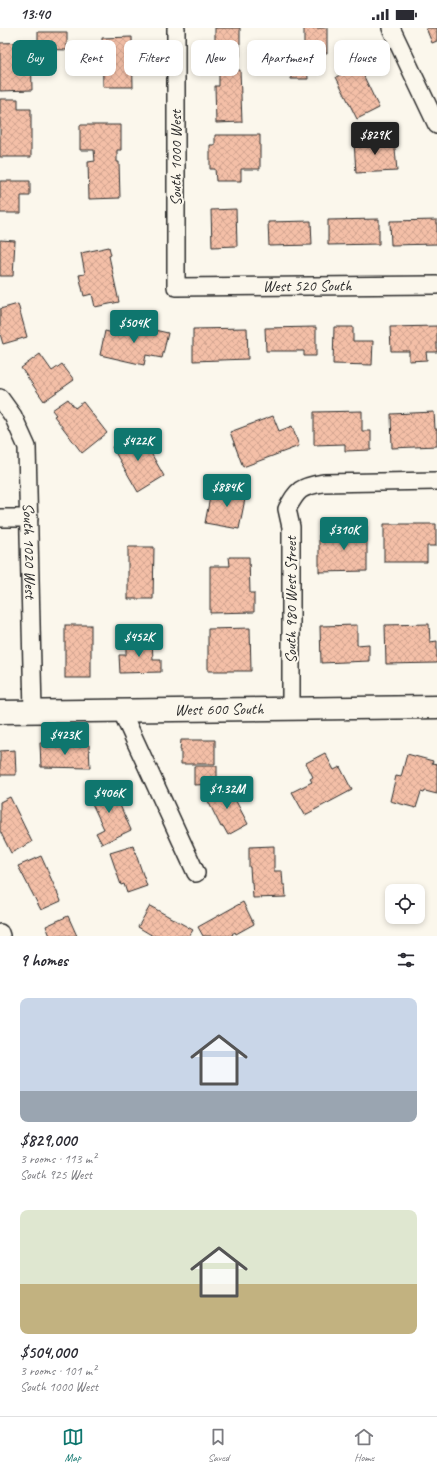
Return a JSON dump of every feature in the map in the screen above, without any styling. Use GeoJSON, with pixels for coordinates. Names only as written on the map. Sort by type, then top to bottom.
{"type":"FeatureCollection","features":[{"type":"Feature","properties":{"kind":"street","name":"South 1000 West"},"geometry":{"type":"LineString","coordinates":[[176,28],[176,287]]}},
{"type":"Feature","properties":{"kind":"street"},"geometry":{"type":"LineString","coordinates":[[392,28],[437,125]]}},
{"type":"Feature","properties":{"kind":"street","name":"West 520 South"},"geometry":{"type":"LineString","coordinates":[[176,287],[437,285]]}},
{"type":"Feature","properties":{"kind":"street","name":"South 1020 West"},"geometry":{"type":"LineString","coordinates":[[0,398],[13,416],[27,447],[33,712]]}},
{"type":"Feature","properties":{"kind":"street","name":"South 980 West Street"},"geometry":{"type":"LineString","coordinates":[[291,708],[291,527],[286,509],[294,495],[306,486],[323,483],[437,481]]}},
{"type":"Feature","properties":{"kind":"street"},"geometry":{"type":"LineString","coordinates":[[0,518],[29,518]]}},
{"type":"Feature","properties":{"kind":"street","name":"West 600 South"},"geometry":{"type":"LineString","coordinates":[[0,712],[437,706]]}},
{"type":"Feature","properties":{"kind":"street"},"geometry":{"type":"LineString","coordinates":[[121,710],[196,873]]}},
{"type":"Feature","properties":{"kind":"building"},"geometry":{"type":"Polygon","coordinates":[[[215,28],[240,28],[240,56],[239,40],[215,40],[215,28]]]}},
{"type":"Feature","properties":{"kind":"building"},"geometry":{"type":"Polygon","coordinates":[[[304,28],[327,28],[327,53],[326,40],[304,40],[304,28]]]}},
{"type":"Feature","properties":{"kind":"building"},"geometry":{"type":"Polygon","coordinates":[[[426,28],[437,28],[437,41],[432,43],[426,28]]]}},
{"type":"Feature","properties":{"kind":"building"},"geometry":{"type":"Polygon","coordinates":[[[38,32],[67,32],[65,50],[57,50],[57,40],[38,40],[38,32]]]}},
{"type":"Feature","properties":{"kind":"building"},"geometry":{"type":"Polygon","coordinates":[[[132,37],[132,40],[124,40],[124,76],[133,76],[133,87],[103,87],[103,76],[116,76],[116,40],[102,40],[102,38],[132,37]]]}},
{"type":"Feature","properties":{"kind":"building"},"geometry":{"type":"Polygon","coordinates":[[[0,43],[12,43],[12,76],[32,76],[32,90],[0,91],[0,43]]]}},
{"type":"Feature","properties":{"kind":"building"},"geometry":{"type":"Polygon","coordinates":[[[239,70],[242,122],[216,123],[215,86],[219,86],[219,76],[239,76],[239,70]]]}},
{"type":"Feature","properties":{"kind":"building"},"geometry":{"type":"Polygon","coordinates":[[[291,76],[308,76],[308,79],[291,79],[291,76]]]}},
{"type":"Feature","properties":{"kind":"building"},"geometry":{"type":"Polygon","coordinates":[[[364,76],[379,108],[357,119],[336,77],[364,76]]]}},
{"type":"Feature","properties":{"kind":"building"},"geometry":{"type":"Polygon","coordinates":[[[0,99],[18,99],[18,109],[31,109],[31,157],[0,157],[0,99]]]}},
{"type":"Feature","properties":{"kind":"building"},"geometry":{"type":"Polygon","coordinates":[[[80,125],[121,125],[121,150],[117,150],[117,162],[119,162],[120,198],[89,199],[88,162],[95,161],[94,150],[80,150],[80,125]]]}},
{"type":"Feature","properties":{"kind":"building"},"geometry":{"type":"Polygon","coordinates":[[[215,135],[260,135],[260,169],[241,169],[241,181],[216,181],[215,169],[210,169],[210,145],[215,145],[215,135]]]}},
{"type":"Feature","properties":{"kind":"building"},"geometry":{"type":"Polygon","coordinates":[[[394,138],[397,171],[356,173],[354,141],[394,138]]]}},
{"type":"Feature","properties":{"kind":"building"},"geometry":{"type":"Polygon","coordinates":[[[0,181],[30,181],[30,196],[21,196],[21,213],[0,213],[0,181]]]}},
{"type":"Feature","properties":{"kind":"building"},"geometry":{"type":"Polygon","coordinates":[[[236,209],[237,246],[212,247],[211,210],[236,209]]]}},
{"type":"Feature","properties":{"kind":"building"},"geometry":{"type":"Polygon","coordinates":[[[379,219],[379,244],[328,245],[328,220],[379,219]]]}},
{"type":"Feature","properties":{"kind":"building"},"geometry":{"type":"Polygon","coordinates":[[[437,220],[437,244],[391,245],[390,221],[437,220]]]}},
{"type":"Feature","properties":{"kind":"building"},"geometry":{"type":"Polygon","coordinates":[[[311,221],[312,245],[269,246],[268,222],[311,221]]]}},
{"type":"Feature","properties":{"kind":"building"},"geometry":{"type":"Polygon","coordinates":[[[0,240],[15,241],[13,276],[0,276],[0,240]]]}},
{"type":"Feature","properties":{"kind":"building"},"geometry":{"type":"Polygon","coordinates":[[[109,247],[111,255],[109,256],[119,302],[95,307],[92,294],[84,296],[79,275],[85,274],[81,253],[109,247]]]}},
{"type":"Feature","properties":{"kind":"building"},"geometry":{"type":"Polygon","coordinates":[[[18,304],[27,337],[3,344],[0,334],[0,309],[18,304]]]}},
{"type":"Feature","properties":{"kind":"building"},"geometry":{"type":"Polygon","coordinates":[[[123,323],[168,333],[162,358],[146,355],[144,365],[100,355],[105,331],[121,335],[123,323]]]}},
{"type":"Feature","properties":{"kind":"building"},"geometry":{"type":"Polygon","coordinates":[[[437,326],[437,352],[426,352],[427,360],[409,361],[409,351],[391,351],[390,327],[437,326]]]}},
{"type":"Feature","properties":{"kind":"building"},"geometry":{"type":"Polygon","coordinates":[[[316,327],[316,356],[304,356],[304,351],[266,351],[265,328],[316,327]]]}},
{"type":"Feature","properties":{"kind":"building"},"geometry":{"type":"Polygon","coordinates":[[[334,327],[353,327],[353,341],[373,341],[372,365],[333,364],[334,327]]]}},
{"type":"Feature","properties":{"kind":"building"},"geometry":{"type":"Polygon","coordinates":[[[247,328],[248,359],[193,361],[193,329],[247,328]]]}},
{"type":"Feature","properties":{"kind":"building"},"geometry":{"type":"Polygon","coordinates":[[[40,354],[52,371],[62,364],[74,380],[44,401],[21,368],[40,354]]]}},
{"type":"Feature","properties":{"kind":"building"},"geometry":{"type":"Polygon","coordinates":[[[68,399],[75,408],[83,402],[107,433],[82,453],[54,416],[56,415],[52,410],[68,399]]]}},
{"type":"Feature","properties":{"kind":"building"},"geometry":{"type":"Polygon","coordinates":[[[362,411],[362,431],[371,431],[371,450],[345,451],[345,444],[314,445],[314,412],[362,411]]]}},
{"type":"Feature","properties":{"kind":"building"},"geometry":{"type":"Polygon","coordinates":[[[434,412],[435,429],[437,429],[437,446],[392,448],[391,414],[434,412]]]}},
{"type":"Feature","properties":{"kind":"building"},"geometry":{"type":"Polygon","coordinates":[[[273,416],[279,431],[292,426],[299,446],[243,467],[230,432],[273,416]]]}},
{"type":"Feature","properties":{"kind":"building"},"geometry":{"type":"Polygon","coordinates":[[[139,432],[164,476],[138,492],[112,447],[139,432]]]}},
{"type":"Feature","properties":{"kind":"building"},"geometry":{"type":"Polygon","coordinates":[[[228,485],[247,489],[239,529],[205,523],[211,492],[227,495],[228,485]]]}},
{"type":"Feature","properties":{"kind":"building"},"geometry":{"type":"Polygon","coordinates":[[[384,524],[436,524],[436,546],[427,546],[427,562],[384,562],[384,524]]]}},
{"type":"Feature","properties":{"kind":"building"},"geometry":{"type":"Polygon","coordinates":[[[347,526],[367,526],[367,571],[319,572],[319,535],[347,535],[347,526]]]}},
{"type":"Feature","properties":{"kind":"building"},"geometry":{"type":"Polygon","coordinates":[[[128,547],[154,547],[153,599],[128,599],[128,547]]]}},
{"type":"Feature","properties":{"kind":"building"},"geometry":{"type":"Polygon","coordinates":[[[229,557],[249,557],[250,593],[254,593],[254,612],[210,613],[210,566],[230,566],[229,557]]]}},
{"type":"Feature","properties":{"kind":"building"},"geometry":{"type":"Polygon","coordinates":[[[429,624],[430,642],[437,641],[437,663],[386,664],[385,625],[429,624]]]}},
{"type":"Feature","properties":{"kind":"building"},"geometry":{"type":"Polygon","coordinates":[[[65,625],[91,625],[91,678],[65,678],[65,625]]]}},
{"type":"Feature","properties":{"kind":"building"},"geometry":{"type":"Polygon","coordinates":[[[357,625],[357,645],[369,644],[369,661],[321,663],[320,626],[357,625]]]}},
{"type":"Feature","properties":{"kind":"building"},"geometry":{"type":"Polygon","coordinates":[[[250,628],[251,671],[208,671],[208,629],[250,628]]]}},
{"type":"Feature","properties":{"kind":"building"},"geometry":{"type":"Polygon","coordinates":[[[126,639],[152,639],[153,660],[161,660],[161,672],[120,673],[119,655],[126,655],[126,639]]]}},
{"type":"Feature","properties":{"kind":"building"},"geometry":{"type":"Polygon","coordinates":[[[181,740],[215,740],[215,764],[181,764],[181,740]]]}},
{"type":"Feature","properties":{"kind":"building"},"geometry":{"type":"Polygon","coordinates":[[[40,743],[75,743],[75,745],[89,745],[90,768],[41,767],[40,743]]]}},
{"type":"Feature","properties":{"kind":"building"},"geometry":{"type":"Polygon","coordinates":[[[15,750],[16,775],[0,775],[0,751],[15,750]]]}},
{"type":"Feature","properties":{"kind":"building"},"geometry":{"type":"Polygon","coordinates":[[[325,753],[334,770],[340,767],[352,790],[305,815],[292,792],[312,782],[310,779],[313,777],[306,763],[325,753]]]}},
{"type":"Feature","properties":{"kind":"building"},"geometry":{"type":"Polygon","coordinates":[[[407,754],[433,761],[432,763],[437,764],[437,794],[425,791],[424,793],[421,792],[416,808],[390,801],[396,776],[401,777],[407,754]]]}},
{"type":"Feature","properties":{"kind":"building"},"geometry":{"type":"Polygon","coordinates":[[[194,766],[217,766],[217,784],[194,785],[194,766]]]}},
{"type":"Feature","properties":{"kind":"building"},"geometry":{"type":"Polygon","coordinates":[[[111,785],[131,830],[102,844],[96,833],[104,829],[88,795],[111,785]]]}},
{"type":"Feature","properties":{"kind":"building"},"geometry":{"type":"Polygon","coordinates":[[[228,786],[248,824],[228,835],[223,826],[221,827],[206,797],[228,786]]]}},
{"type":"Feature","properties":{"kind":"building"},"geometry":{"type":"Polygon","coordinates":[[[10,797],[32,842],[11,853],[0,831],[0,802],[10,797]]]}},
{"type":"Feature","properties":{"kind":"building"},"geometry":{"type":"Polygon","coordinates":[[[133,846],[147,886],[127,893],[124,884],[121,885],[110,853],[133,846]]]}},
{"type":"Feature","properties":{"kind":"building"},"geometry":{"type":"Polygon","coordinates":[[[274,846],[274,871],[282,871],[286,897],[253,898],[249,867],[249,847],[274,846]]]}},
{"type":"Feature","properties":{"kind":"building"},"geometry":{"type":"Polygon","coordinates":[[[41,856],[61,901],[41,910],[18,866],[41,856]]]}},
{"type":"Feature","properties":{"kind":"building"},"geometry":{"type":"Polygon","coordinates":[[[243,902],[254,924],[236,934],[235,932],[232,934],[233,936],[203,936],[198,927],[243,902]]]}},
{"type":"Feature","properties":{"kind":"building"},"geometry":{"type":"Polygon","coordinates":[[[150,906],[193,930],[189,936],[153,936],[138,927],[150,906]]]}},
{"type":"Feature","properties":{"kind":"building"},"geometry":{"type":"Polygon","coordinates":[[[68,916],[77,936],[50,936],[46,926],[68,916]]]}}]}
